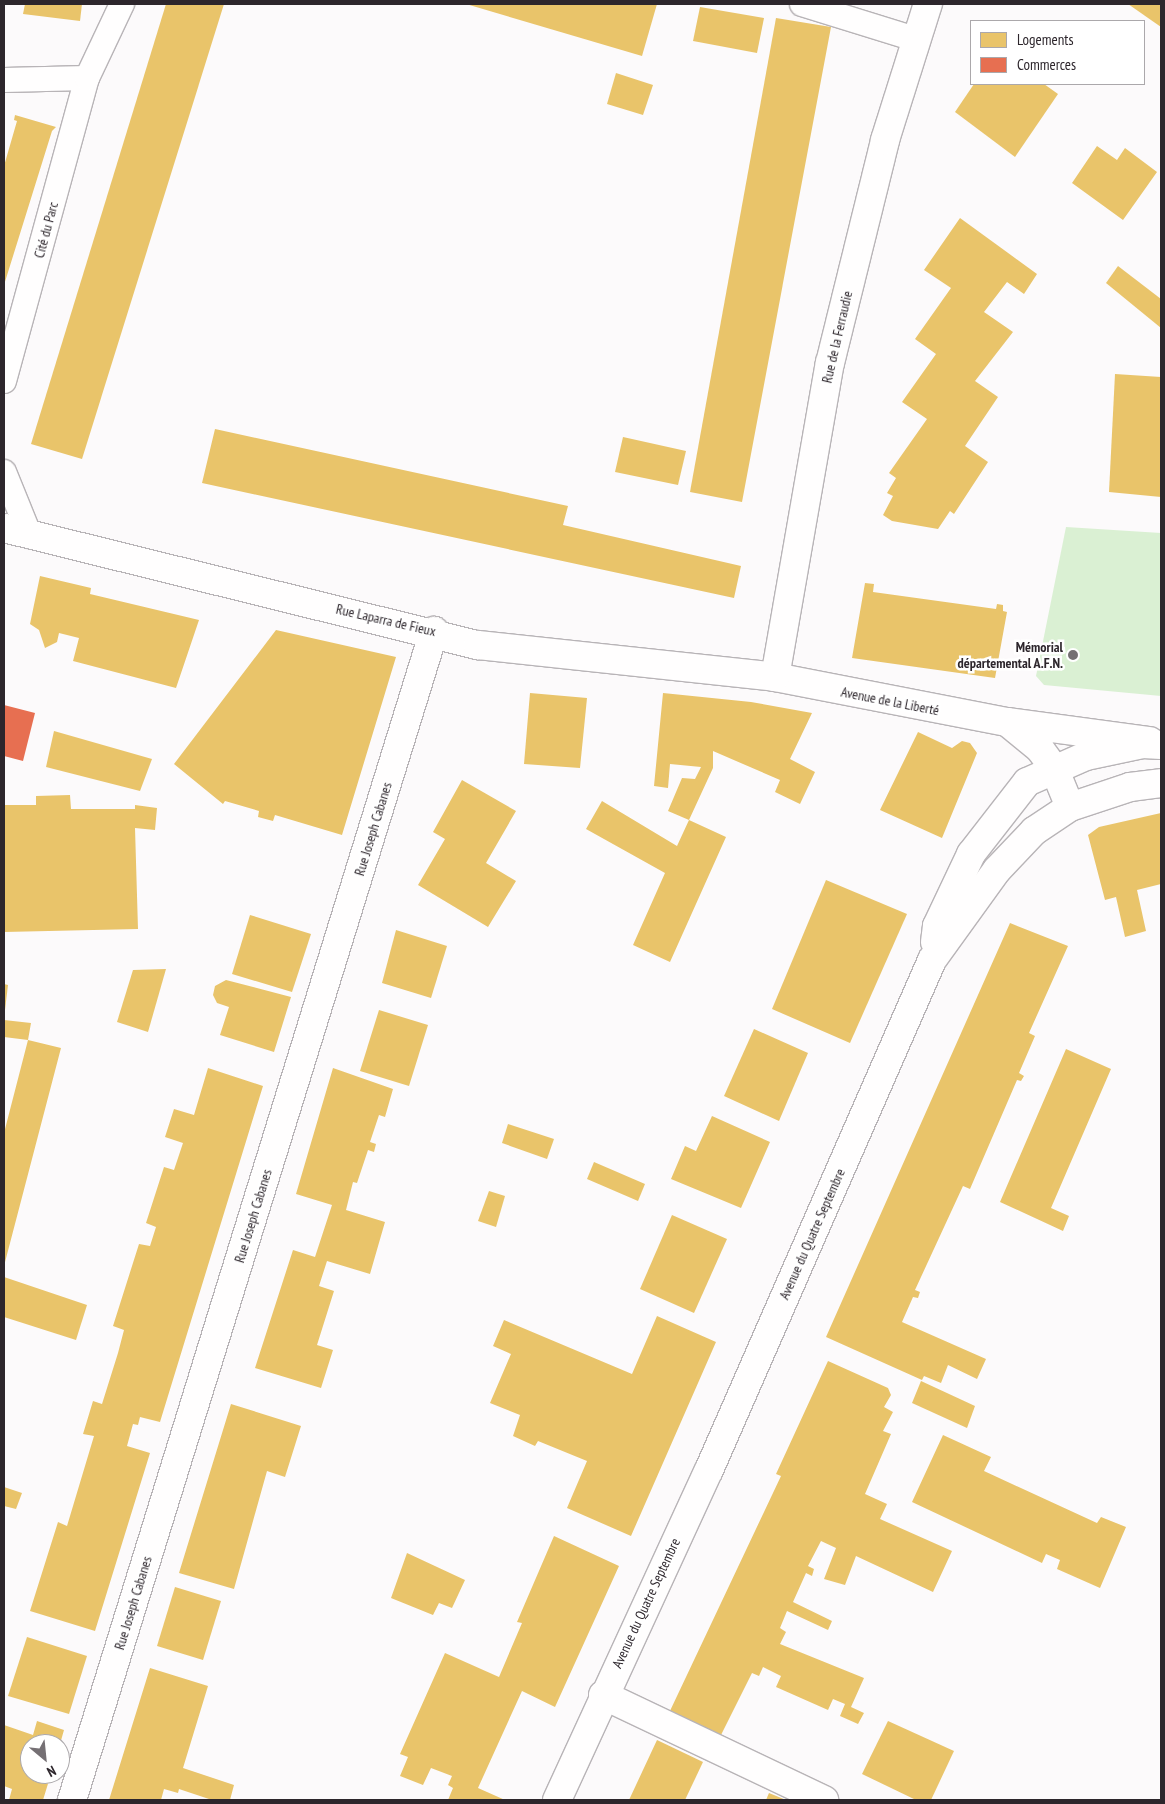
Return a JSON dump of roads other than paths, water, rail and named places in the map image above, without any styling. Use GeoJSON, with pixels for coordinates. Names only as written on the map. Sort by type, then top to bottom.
{"type":"FeatureCollection","features":[{"type":"Feature","properties":{"kind":"street","name":"Rue de la Ferraudie"},"geometry":{"type":"LineString","coordinates":[[775,677],[830,363],[885,140],[915,39],[928,4]]}},
{"type":"Feature","properties":{"kind":"street","name":"Rue Laparra de Fieux"},"geometry":{"type":"LineString","coordinates":[[4,528],[30,536],[434,631],[478,644],[775,677]]}},
{"type":"Feature","properties":{"kind":"street","name":"Rue Joseph Cabanes"},"geometry":{"type":"LineString","coordinates":[[72,1800],[434,631]]}},
{"type":"Feature","properties":{"kind":"street","name":"Avenue de la Liberté"},"geometry":{"type":"LineString","coordinates":[[775,677],[1007,722],[1161,744]]}},
{"type":"Feature","properties":{"kind":"street","name":"Avenue de la Liberté"},"geometry":{"type":"LineString","coordinates":[[1007,722],[1040,749],[1054,768],[1070,807]]}},
{"type":"Feature","properties":{"kind":"street","name":"Avenue de la Liberté"},"geometry":{"type":"LineString","coordinates":[[932,960],[937,926],[971,854],[1027,782],[1054,768],[1086,756],[1143,744],[1161,744]]}},
{"type":"Feature","properties":{"kind":"street"},"geometry":{"type":"LineString","coordinates":[[1070,807],[1130,787],[1161,783]]}},
{"type":"Feature","properties":{"kind":"street","name":"Avenue du Quatre Septembre"},"geometry":{"type":"LineString","coordinates":[[557,1800],[602,1695],[709,1470],[932,960],[997,870],[1034,831],[1070,807]]}},
{"type":"Feature","properties":{"kind":"street"},"geometry":{"type":"LineString","coordinates":[[602,1695],[824,1800]]}},
{"type":"Feature","properties":{"kind":"lane","name":"Cité du Parc"},"geometry":{"type":"LineString","coordinates":[[4,382],[87,78],[122,4]]}},
{"type":"Feature","properties":{"kind":"lane"},"geometry":{"type":"LineString","coordinates":[[802,4],[915,39]]}},
{"type":"Feature","properties":{"kind":"lane"},"geometry":{"type":"LineString","coordinates":[[4,80],[87,78]]}},
{"type":"Feature","properties":{"kind":"lane"},"geometry":{"type":"LineString","coordinates":[[4,472],[30,536]]}},
{"type":"Feature","properties":{"kind":"place","name":"Mémorial départemental A.F.N."},"geometry":{"type":"Point","coordinates":[1073,655]}}]}
